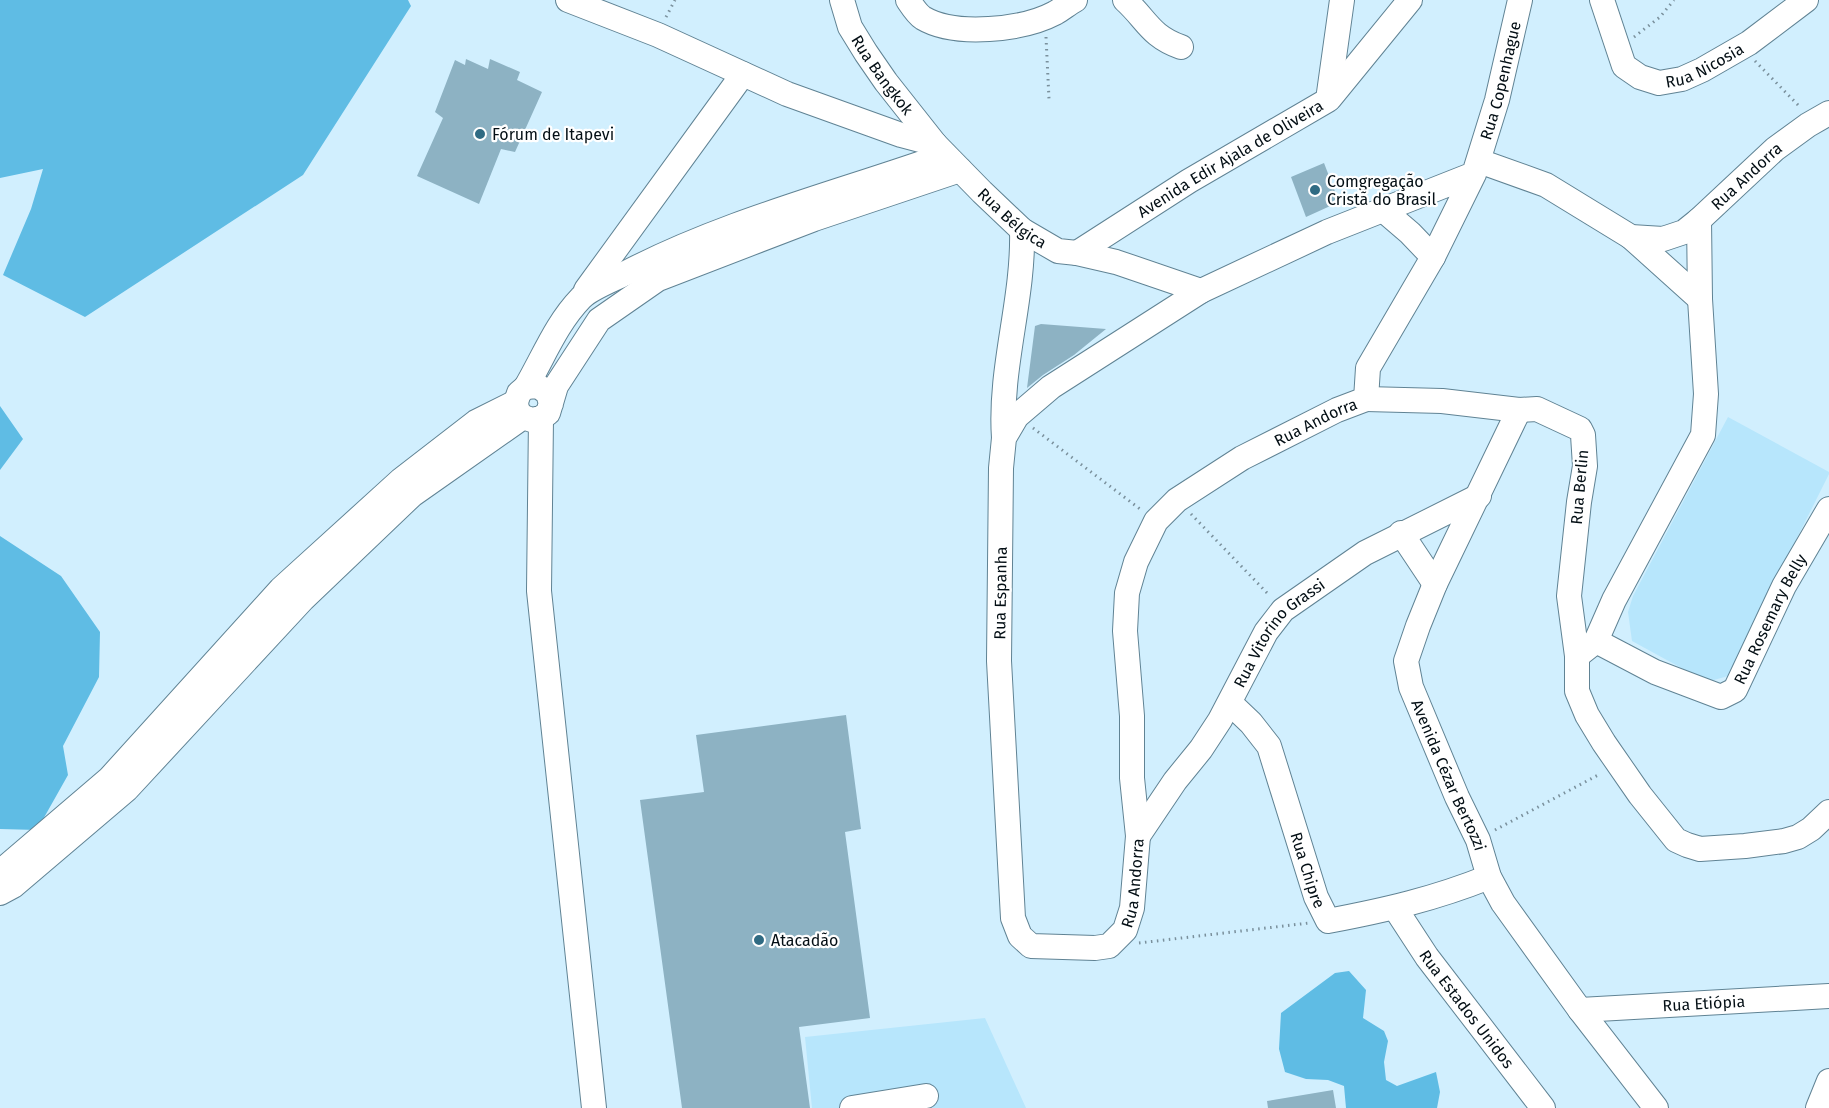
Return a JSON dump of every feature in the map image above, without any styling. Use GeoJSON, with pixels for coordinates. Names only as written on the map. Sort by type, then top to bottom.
{"type":"FeatureCollection","features":[{"type":"Feature","properties":{"kind":"street","name":"Rua Bélgica"},"geometry":{"type":"LineString","coordinates":[[568,0],[664,38],[787,94],[901,135],[947,156],[1022,230],[1058,251],[1077,253],[1146,271],[1201,291]]}},
{"type":"Feature","properties":{"kind":"street","name":"Rua Bangkok"},"geometry":{"type":"LineString","coordinates":[[842,0],[850,27],[866,53],[886,82],[947,156]]}},
{"type":"Feature","properties":{"kind":"street"},"geometry":{"type":"LineString","coordinates":[[908,0],[922,17],[939,24],[965,28],[999,29],[1055,13],[1074,0]]}},
{"type":"Feature","properties":{"kind":"street"},"geometry":{"type":"LineString","coordinates":[[1125,0],[1150,29],[1172,44],[1181,47]]}},
{"type":"Feature","properties":{"kind":"street","name":"Avenida Edir Ajala de Oliveira"},"geometry":{"type":"LineString","coordinates":[[1077,253],[1189,181],[1328,100],[1342,0]]}},
{"type":"Feature","properties":{"kind":"street"},"geometry":{"type":"LineString","coordinates":[[1328,100],[1410,0]]}},
{"type":"Feature","properties":{"kind":"street","name":"Rua Copenhague"},"geometry":{"type":"LineString","coordinates":[[1477,168],[1497,100],[1520,0]]}},
{"type":"Feature","properties":{"kind":"street","name":"Rua Nicosia"},"geometry":{"type":"LineString","coordinates":[[1602,0],[1624,66],[1640,77],[1659,83],[1682,79],[1741,47],[1806,0]]}},
{"type":"Feature","properties":{"kind":"street"},"geometry":{"type":"LineString","coordinates":[[594,1108],[539,591],[531,406],[543,358],[553,335],[743,74]]}},
{"type":"Feature","properties":{"kind":"street","name":"Rua Andorra"},"geometry":{"type":"LineString","coordinates":[[1076,948],[1109,946],[1125,930],[1132,908],[1138,836],[1132,778],[1132,716],[1125,631],[1127,593],[1136,562],[1156,521],[1177,500],[1242,458],[1337,410],[1366,399],[1368,368],[1433,257],[1477,168],[1545,185],[1631,237],[1663,239],[1684,232],[1700,220],[1775,149],[1822,117]]}},
{"type":"Feature","properties":{"kind":"street"},"geometry":{"type":"LineString","coordinates":[[582,296],[665,253],[753,220],[947,156]]}},
{"type":"Feature","properties":{"kind":"street"},"geometry":{"type":"LineString","coordinates":[[0,893],[13,886],[128,789],[303,599],[412,495],[556,386],[599,320],[658,279],[814,219],[947,156]]}},
{"type":"Feature","properties":{"kind":"street"},"geometry":{"type":"LineString","coordinates":[[1201,291],[1327,232],[1477,168]]}},
{"type":"Feature","properties":{"kind":"street"},"geometry":{"type":"LineString","coordinates":[[1382,209],[1433,257]]}},
{"type":"Feature","properties":{"kind":"street"},"geometry":{"type":"LineString","coordinates":[[1700,220],[1700,299],[1706,394],[1702,435],[1614,600],[1596,641],[1577,656],[1578,691],[1587,715],[1618,764],[1676,840],[1700,849],[1745,846],[1798,837],[1811,829],[1829,812]]}},
{"type":"Feature","properties":{"kind":"street"},"geometry":{"type":"LineString","coordinates":[[1004,438],[1002,408],[1023,257],[1022,230]]}},
{"type":"Feature","properties":{"kind":"street"},"geometry":{"type":"LineString","coordinates":[[1631,237],[1700,299]]}},
{"type":"Feature","properties":{"kind":"street","name":"Rua Espanha"},"geometry":{"type":"LineString","coordinates":[[1076,948],[1031,946],[1020,936],[1013,918],[999,661],[1001,479],[1004,438],[1017,416],[1051,387],[1201,291]]}},
{"type":"Feature","properties":{"kind":"street","name":"Rua Berlin"},"geometry":{"type":"LineString","coordinates":[[1366,399],[1442,401],[1520,410],[1537,409],[1580,429],[1583,435],[1585,466],[1569,597],[1577,656]]}},
{"type":"Feature","properties":{"kind":"street"},"geometry":{"type":"LineString","coordinates":[[0,872],[109,778],[281,589],[401,480],[476,422],[531,406]]}},
{"type":"Feature","properties":{"kind":"street","name":"Avenida Cézar Bertozzi"},"geometry":{"type":"LineString","coordinates":[[1520,410],[1435,584],[1406,662],[1415,696],[1457,797],[1478,840],[1489,878],[1509,912],[1580,1010],[1656,1108]]}},
{"type":"Feature","properties":{"kind":"street","name":"Rua Vitorino Grassi"},"geometry":{"type":"LineString","coordinates":[[1138,836],[1175,781],[1201,749],[1230,703],[1266,632],[1283,610],[1365,553],[1479,496]]}},
{"type":"Feature","properties":{"kind":"street","name":"Rua Rosemary Belly"},"geometry":{"type":"LineString","coordinates":[[1596,641],[1654,672],[1721,697],[1736,690],[1784,586],[1829,508]]}},
{"type":"Feature","properties":{"kind":"street"},"geometry":{"type":"LineString","coordinates":[[1401,533],[1435,584]]}},
{"type":"Feature","properties":{"kind":"street","name":"Rua Chipre"},"geometry":{"type":"LineString","coordinates":[[1230,703],[1251,723],[1269,746],[1316,897],[1328,921],[1395,908],[1444,895],[1489,878]]}},
{"type":"Feature","properties":{"kind":"street"},"geometry":{"type":"LineString","coordinates":[[1132,778],[1160,784],[1175,781]]}},
{"type":"Feature","properties":{"kind":"street","name":"Rua Estados Unidos"},"geometry":{"type":"LineString","coordinates":[[1395,908],[1427,957],[1543,1108]]}},
{"type":"Feature","properties":{"kind":"street","name":"Rua Etiópia"},"geometry":{"type":"LineString","coordinates":[[1580,1010],[1829,996]]}},
{"type":"Feature","properties":{"kind":"street"},"geometry":{"type":"LineString","coordinates":[[1818,1108],[1829,1081]]}},
{"type":"Feature","properties":{"kind":"street"},"geometry":{"type":"LineString","coordinates":[[852,1108],[926,1096]]}},
{"type":"Feature","properties":{"kind":"path"},"geometry":{"type":"LineString","coordinates":[[1617,47],[1643,33],[1674,0]]}},
{"type":"Feature","properties":{"kind":"path"},"geometry":{"type":"LineString","coordinates":[[1042,18],[1046,39],[1049,99]]}},
{"type":"Feature","properties":{"kind":"path"},"geometry":{"type":"LineString","coordinates":[[1741,47],[1822,117]]}},
{"type":"Feature","properties":{"kind":"path"},"geometry":{"type":"LineString","coordinates":[[1017,416],[1156,521]]}},
{"type":"Feature","properties":{"kind":"path"},"geometry":{"type":"LineString","coordinates":[[1177,500],[1283,610]]}},
{"type":"Feature","properties":{"kind":"path"},"geometry":{"type":"LineString","coordinates":[[1478,840],[1618,764]]}},
{"type":"Feature","properties":{"kind":"path"},"geometry":{"type":"LineString","coordinates":[[1109,946],[1328,921]]}},
{"type":"Feature","properties":{"kind":"shaded area"},"geometry":{"type":"Polygon","coordinates":[[[0,0],[408,0],[411,6],[303,175],[85,317],[3,275],[31,209],[43,169],[0,178],[0,0]]]}},
{"type":"Feature","properties":{"kind":"shaded area"},"geometry":{"type":"Polygon","coordinates":[[[0,406],[23,439],[0,470],[0,406]]]}},
{"type":"Feature","properties":{"kind":"shaded area"},"geometry":{"type":"Polygon","coordinates":[[[1728,417],[1829,474],[1728,676],[1707,682],[1632,641],[1628,612],[1633,596],[1728,417]]]}},
{"type":"Feature","properties":{"kind":"shaded area"},"geometry":{"type":"Polygon","coordinates":[[[0,536],[61,576],[100,632],[99,677],[63,746],[68,775],[37,830],[0,829],[0,536]]]}},
{"type":"Feature","properties":{"kind":"shaded area"},"geometry":{"type":"Polygon","coordinates":[[[1349,971],[1366,990],[1363,1018],[1384,1031],[1388,1041],[1384,1062],[1386,1080],[1397,1086],[1436,1072],[1440,1092],[1437,1108],[1346,1108],[1344,1086],[1328,1080],[1306,1079],[1285,1072],[1279,1049],[1281,1013],[1335,973],[1349,971]]]}},
{"type":"Feature","properties":{"kind":"shaded area"},"geometry":{"type":"Polygon","coordinates":[[[985,1018],[1026,1108],[812,1108],[805,1037],[985,1018]]]}},
{"type":"Feature","properties":{"kind":"building","name":"Fórum de Itapevi"},"geometry":{"type":"Polygon","coordinates":[[[466,59],[488,69],[490,59],[520,72],[517,80],[542,92],[515,152],[501,149],[479,204],[417,176],[443,118],[435,112],[455,60],[465,65],[466,59]]]}},
{"type":"Feature","properties":{"kind":"building","name":"Comgregação Cristã do Brasil"},"geometry":{"type":"Polygon","coordinates":[[[1324,163],[1339,202],[1306,217],[1291,177],[1324,163]]]}},
{"type":"Feature","properties":{"kind":"building"},"geometry":{"type":"Polygon","coordinates":[[[1041,324],[1106,329],[1027,388],[1035,326],[1041,324]]]}},
{"type":"Feature","properties":{"kind":"building","name":"Atacadão"},"geometry":{"type":"Polygon","coordinates":[[[846,715],[861,829],[845,832],[870,1018],[799,1027],[810,1108],[682,1108],[640,800],[704,792],[696,735],[846,715]]]}},
{"type":"Feature","properties":{"kind":"building"},"geometry":{"type":"Polygon","coordinates":[[[1333,1090],[1336,1108],[1268,1108],[1267,1101],[1333,1090]]]}},
{"type":"Feature","properties":{"kind":"place","name":"Fórum de Itapevi"},"geometry":{"type":"Point","coordinates":[480,134]}},
{"type":"Feature","properties":{"kind":"place","name":"Comgregação Cristã do Brasil"},"geometry":{"type":"Point","coordinates":[1315,190]}},
{"type":"Feature","properties":{"kind":"place","name":"Atacadão"},"geometry":{"type":"Point","coordinates":[759,940]}}]}
